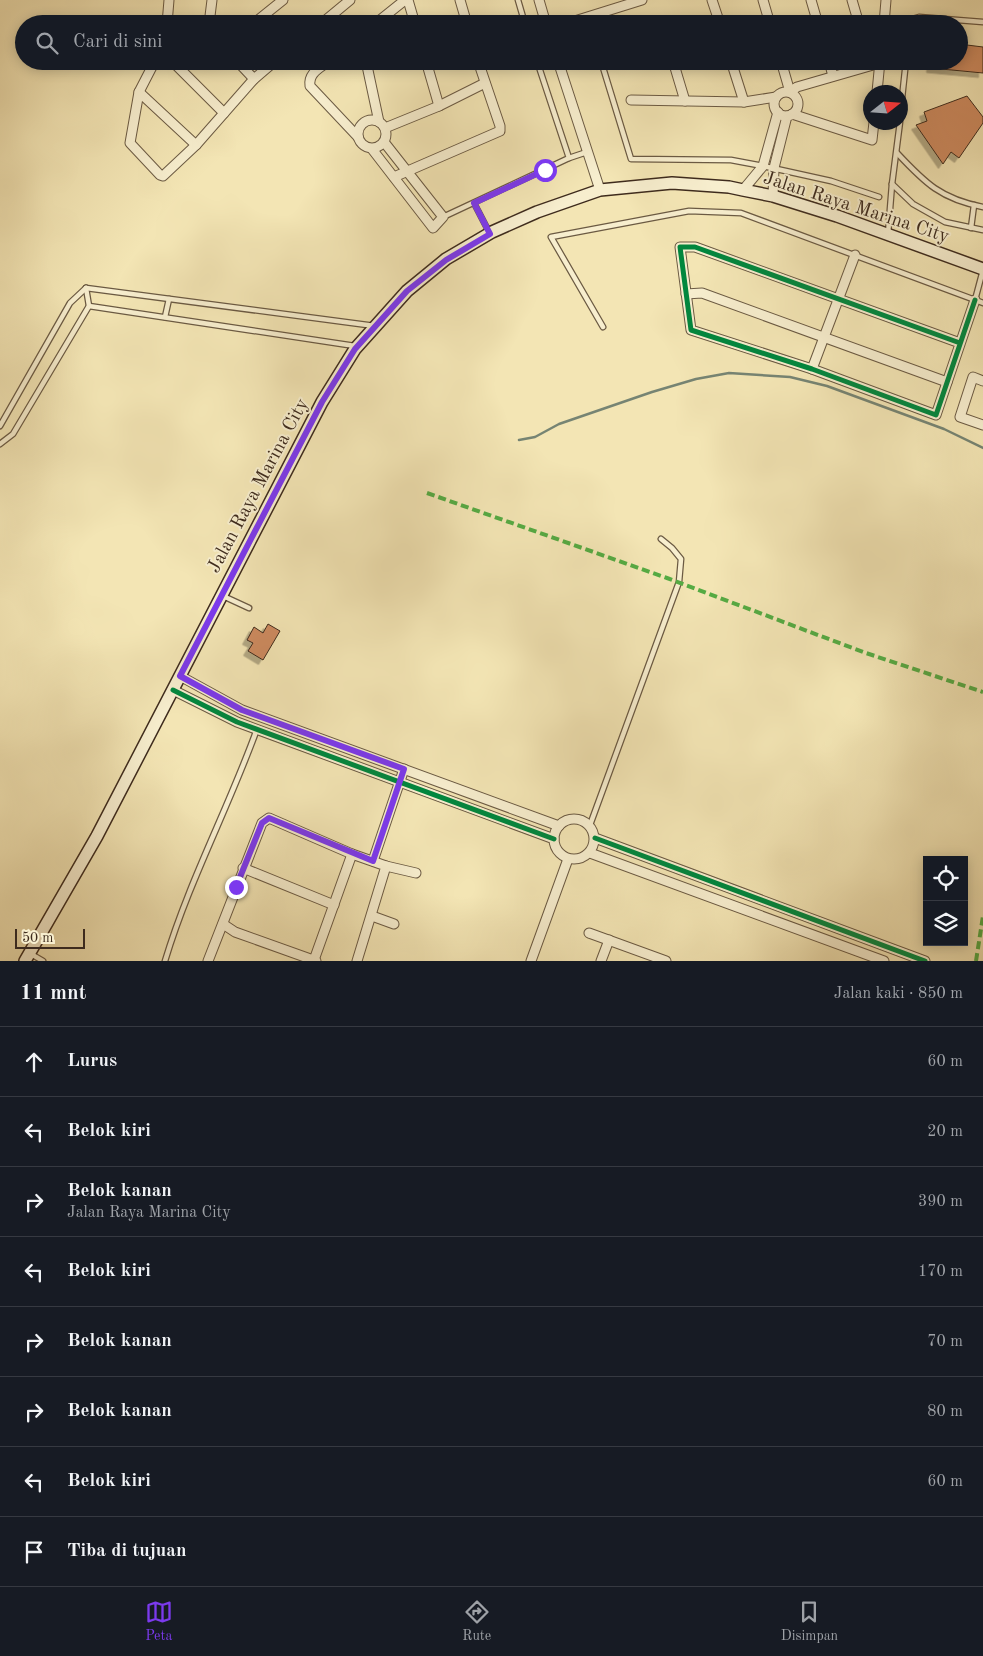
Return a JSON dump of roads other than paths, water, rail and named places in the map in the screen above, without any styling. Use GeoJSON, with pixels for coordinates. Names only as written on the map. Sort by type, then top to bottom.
{"type":"FeatureCollection","features":[{"type":"Feature","properties":{"kind":"main road","name":"Jalan Raya Marina City"},"geometry":{"type":"LineString","coordinates":[[27,957],[98,834],[322,402],[358,346],[407,291],[446,260],[490,234],[537,212],[600,190],[672,183],[729,187],[773,196],[837,216],[983,269]]}},
{"type":"Feature","properties":{"kind":"street"},"geometry":{"type":"LineString","coordinates":[[168,15],[169,0]]}},
{"type":"Feature","properties":{"kind":"street"},"geometry":{"type":"LineString","coordinates":[[210,15],[212,0]]}},
{"type":"Feature","properties":{"kind":"street"},"geometry":{"type":"LineString","coordinates":[[264,15],[283,0]]}},
{"type":"Feature","properties":{"kind":"street"},"geometry":{"type":"LineString","coordinates":[[332,15],[350,0]]}},
{"type":"Feature","properties":{"kind":"street"},"geometry":{"type":"LineString","coordinates":[[387,15],[406,0],[412,15]]}},
{"type":"Feature","properties":{"kind":"street"},"geometry":{"type":"LineString","coordinates":[[460,0],[464,15]]}},
{"type":"Feature","properties":{"kind":"street"},"geometry":{"type":"LineString","coordinates":[[539,0],[543,15]]}},
{"type":"Feature","properties":{"kind":"street"},"geometry":{"type":"LineString","coordinates":[[594,15],[642,0]]}},
{"type":"Feature","properties":{"kind":"street"},"geometry":{"type":"LineString","coordinates":[[712,0],[717,15]]}},
{"type":"Feature","properties":{"kind":"street"},"geometry":{"type":"LineString","coordinates":[[763,0],[767,15]]}},
{"type":"Feature","properties":{"kind":"street"},"geometry":{"type":"LineString","coordinates":[[810,0],[815,15]]}},
{"type":"Feature","properties":{"kind":"street"},"geometry":{"type":"LineString","coordinates":[[852,0],[856,15]]}},
{"type":"Feature","properties":{"kind":"street"},"geometry":{"type":"LineString","coordinates":[[885,15],[886,0]]}},
{"type":"Feature","properties":{"kind":"street"},"geometry":{"type":"LineString","coordinates":[[150,70],[139,92],[130,143],[160,175],[165,175],[196,145],[254,79],[264,70]]}},
{"type":"Feature","properties":{"kind":"street"},"geometry":{"type":"LineString","coordinates":[[181,70],[224,113]]}},
{"type":"Feature","properties":{"kind":"street"},"geometry":{"type":"LineString","coordinates":[[246,70],[254,79]]}},
{"type":"Feature","properties":{"kind":"street"},"geometry":{"type":"LineString","coordinates":[[318,70],[311,76],[309,80],[310,86],[358,137],[363,145],[372,149],[433,228],[443,217],[384,142]]}},
{"type":"Feature","properties":{"kind":"street"},"geometry":{"type":"LineString","coordinates":[[368,70],[382,125],[386,133],[381,146],[372,149]]}},
{"type":"Feature","properties":{"kind":"street"},"geometry":{"type":"LineString","coordinates":[[429,70],[439,106]]}},
{"type":"Feature","properties":{"kind":"street"},"geometry":{"type":"LineString","coordinates":[[394,177],[500,131],[481,70]]}},
{"type":"Feature","properties":{"kind":"street"},"geometry":{"type":"LineString","coordinates":[[561,70],[600,190]]}},
{"type":"Feature","properties":{"kind":"street"},"geometry":{"type":"LineString","coordinates":[[676,70],[685,101]]}},
{"type":"Feature","properties":{"kind":"street"},"geometry":{"type":"LineString","coordinates":[[735,70],[744,102]]}},
{"type":"Feature","properties":{"kind":"street"},"geometry":{"type":"LineString","coordinates":[[773,196],[774,168],[790,115],[798,105],[798,100],[790,92],[784,70]]}},
{"type":"Feature","properties":{"kind":"street"},"geometry":{"type":"LineString","coordinates":[[832,70],[834,76]]}},
{"type":"Feature","properties":{"kind":"street"},"geometry":{"type":"LineString","coordinates":[[631,100],[744,102],[776,97],[785,92],[790,92],[797,87],[853,70]]}},
{"type":"Feature","properties":{"kind":"street"},"geometry":{"type":"LineString","coordinates":[[875,70],[877,85]]}},
{"type":"Feature","properties":{"kind":"street"},"geometry":{"type":"LineString","coordinates":[[358,137],[362,124],[370,120],[382,125],[439,106],[485,83]]}},
{"type":"Feature","properties":{"kind":"street"},"geometry":{"type":"LineString","coordinates":[[139,92],[196,145]]}},
{"type":"Feature","properties":{"kind":"street"},"geometry":{"type":"LineString","coordinates":[[743,190],[763,166],[778,112],[775,108],[776,97]]}},
{"type":"Feature","properties":{"kind":"street"},"geometry":{"type":"LineString","coordinates":[[778,112],[872,140],[873,130]]}},
{"type":"Feature","properties":{"kind":"street"},"geometry":{"type":"LineString","coordinates":[[960,343],[695,247],[680,247],[692,330],[812,369],[936,415],[960,343],[979,301]]}},
{"type":"Feature","properties":{"kind":"street"},"geometry":{"type":"LineString","coordinates":[[812,369],[855,255]]}},
{"type":"Feature","properties":{"kind":"street"},"geometry":{"type":"LineString","coordinates":[[686,294],[702,293],[947,382]]}},
{"type":"Feature","properties":{"kind":"street"},"geometry":{"type":"LineString","coordinates":[[983,381],[973,377],[960,416],[983,425]]}},
{"type":"Feature","properties":{"kind":"street"},"geometry":{"type":"LineString","coordinates":[[180,676],[242,710],[559,826]]}},
{"type":"Feature","properties":{"kind":"street"},"geometry":{"type":"LineString","coordinates":[[173,690],[238,722],[554,838]]}},
{"type":"Feature","properties":{"kind":"street"},"geometry":{"type":"LineString","coordinates":[[373,861],[404,769]]}},
{"type":"Feature","properties":{"kind":"street"},"geometry":{"type":"LineString","coordinates":[[208,961],[262,823],[269,818],[352,854],[386,866],[416,873]]}},
{"type":"Feature","properties":{"kind":"street"},"geometry":{"type":"LineString","coordinates":[[570,819],[584,821],[590,826],[595,838],[590,853],[580,859],[568,859],[559,853],[554,844],[555,832],[559,826],[564,821],[570,819]]}},
{"type":"Feature","properties":{"kind":"street"},"geometry":{"type":"LineString","coordinates":[[595,838],[925,961]]}},
{"type":"Feature","properties":{"kind":"street"},"geometry":{"type":"LineString","coordinates":[[590,853],[787,927],[884,961]]}},
{"type":"Feature","properties":{"kind":"street"},"geometry":{"type":"LineString","coordinates":[[223,924],[235,932],[315,961],[352,854]]}},
{"type":"Feature","properties":{"kind":"street"},"geometry":{"type":"LineString","coordinates":[[532,961],[568,859]]}},
{"type":"Feature","properties":{"kind":"street"},"geometry":{"type":"LineString","coordinates":[[357,961],[386,866]]}},
{"type":"Feature","properties":{"kind":"street"},"geometry":{"type":"LineString","coordinates":[[243,868],[334,905]]}},
{"type":"Feature","properties":{"kind":"street"},"geometry":{"type":"LineString","coordinates":[[372,916],[394,924]]}},
{"type":"Feature","properties":{"kind":"street"},"geometry":{"type":"LineString","coordinates":[[589,933],[666,961]]}},
{"type":"Feature","properties":{"kind":"street"},"geometry":{"type":"LineString","coordinates":[[601,961],[609,940]]}},
{"type":"Feature","properties":{"kind":"lane"},"geometry":{"type":"LineString","coordinates":[[518,0],[522,15]]}},
{"type":"Feature","properties":{"kind":"lane"},"geometry":{"type":"LineString","coordinates":[[968,21],[983,22]]}},
{"type":"Feature","properties":{"kind":"lane"},"geometry":{"type":"LineString","coordinates":[[539,70],[569,158]]}},
{"type":"Feature","properties":{"kind":"lane"},"geometry":{"type":"LineString","coordinates":[[604,70],[631,160],[731,160],[830,181],[879,197]]}},
{"type":"Feature","properties":{"kind":"lane"},"geometry":{"type":"LineString","coordinates":[[903,85],[905,70]]}},
{"type":"Feature","properties":{"kind":"lane"},"geometry":{"type":"LineString","coordinates":[[888,235],[899,130]]}},
{"type":"Feature","properties":{"kind":"lane"},"geometry":{"type":"LineString","coordinates":[[443,217],[569,158],[587,152]]}},
{"type":"Feature","properties":{"kind":"lane"},"geometry":{"type":"LineString","coordinates":[[897,153],[930,186],[950,198],[983,207]]}},
{"type":"Feature","properties":{"kind":"lane"},"geometry":{"type":"LineString","coordinates":[[892,184],[913,204],[945,222],[983,230]]}},
{"type":"Feature","properties":{"kind":"lane"},"geometry":{"type":"LineString","coordinates":[[474,203],[490,234]]}},
{"type":"Feature","properties":{"kind":"lane"},"geometry":{"type":"LineString","coordinates":[[971,228],[974,205]]}},
{"type":"Feature","properties":{"kind":"lane"},"geometry":{"type":"LineString","coordinates":[[604,327],[551,237],[689,211],[741,213],[979,301],[983,269]]}},
{"type":"Feature","properties":{"kind":"lane"},"geometry":{"type":"LineString","coordinates":[[86,288],[376,326]]}},
{"type":"Feature","properties":{"kind":"lane"},"geometry":{"type":"LineString","coordinates":[[0,444],[13,434],[89,306],[86,288]]}},
{"type":"Feature","properties":{"kind":"lane"},"geometry":{"type":"LineString","coordinates":[[0,426],[70,303],[86,288]]}},
{"type":"Feature","properties":{"kind":"lane"},"geometry":{"type":"LineString","coordinates":[[165,317],[169,299]]}},
{"type":"Feature","properties":{"kind":"lane"},"geometry":{"type":"LineString","coordinates":[[89,306],[358,346]]}},
{"type":"Feature","properties":{"kind":"lane"},"geometry":{"type":"LineString","coordinates":[[590,826],[679,582],[680,559],[672,548],[660,539]]}},
{"type":"Feature","properties":{"kind":"lane"},"geometry":{"type":"LineString","coordinates":[[222,595],[249,608]]}},
{"type":"Feature","properties":{"kind":"lane"},"geometry":{"type":"LineString","coordinates":[[165,961],[177,922],[242,771],[257,729]]}},
{"type":"Feature","properties":{"kind":"lane"},"geometry":{"type":"LineString","coordinates":[[787,927],[792,912]]}},
{"type":"Feature","properties":{"kind":"lane"},"geometry":{"type":"LineString","coordinates":[[27,957],[43,961]]}},
{"type":"Feature","properties":{"kind":"waterway"},"geometry":{"type":"LineString","coordinates":[[519,440],[535,437],[559,424],[652,392],[696,379],[729,373],[790,377],[827,386],[944,429],[983,448]]}}]}
